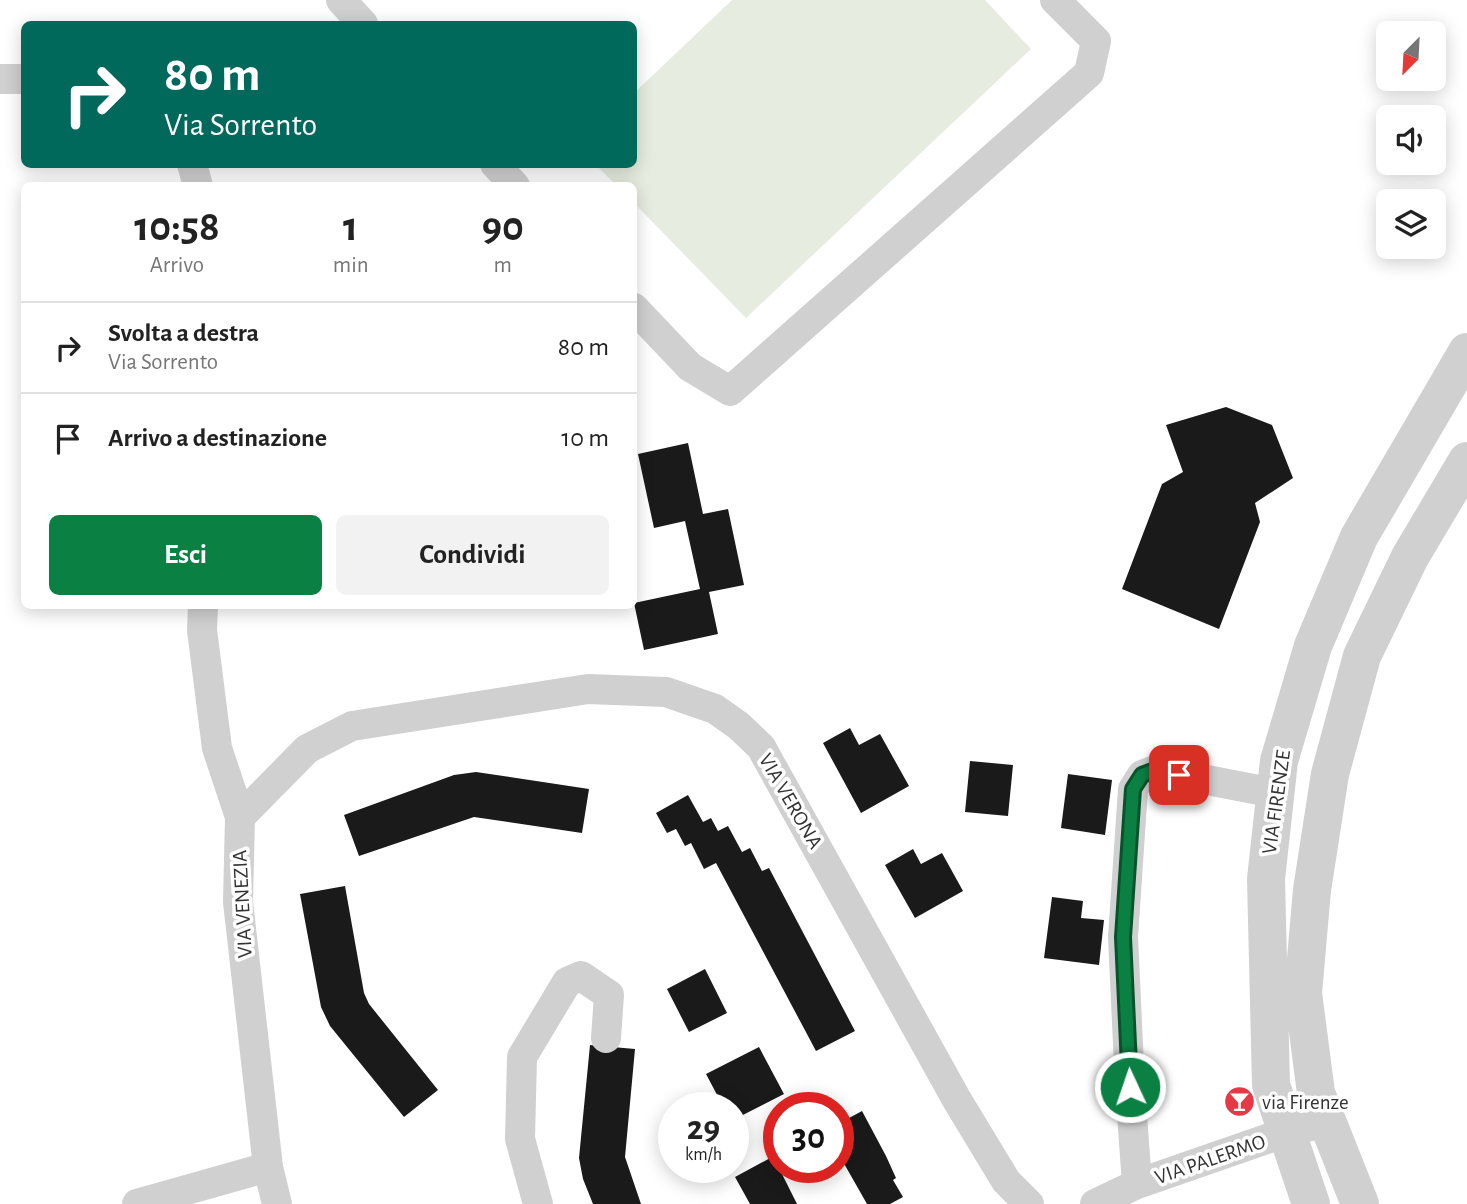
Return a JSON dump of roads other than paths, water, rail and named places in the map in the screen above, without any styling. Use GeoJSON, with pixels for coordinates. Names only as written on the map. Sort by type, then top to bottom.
{"type":"FeatureCollection","features":[{"type":"Feature","properties":{"kind":"street"},"geometry":{"type":"LineString","coordinates":[[341,0],[360,21]]}},
{"type":"Feature","properties":{"kind":"street"},"geometry":{"type":"LineString","coordinates":[[637,311],[690,367],[730,391],[1089,74],[1096,41],[1055,0]]}},
{"type":"Feature","properties":{"kind":"street"},"geometry":{"type":"LineString","coordinates":[[0,79],[21,79]]}},
{"type":"Feature","properties":{"kind":"street"},"geometry":{"type":"LineString","coordinates":[[499,168],[511,182]]}},
{"type":"Feature","properties":{"kind":"street","name":"VIA FIRENZE"},"geometry":{"type":"LineString","coordinates":[[1311,1204],[1271,1085],[1266,879],[1279,761],[1313,646],[1359,537],[1462,371]]}},
{"type":"Feature","properties":{"kind":"street"},"geometry":{"type":"LineString","coordinates":[[1360,1204],[1316,1093],[1303,993],[1312,890],[1330,774],[1362,656],[1410,557],[1467,461]]}},
{"type":"Feature","properties":{"kind":"street","name":"VIA VENEZIA"},"geometry":{"type":"LineString","coordinates":[[203,609],[202,630],[217,748],[240,817],[238,902],[268,1167],[276,1204]]}},
{"type":"Feature","properties":{"kind":"street","name":"VIA VERONA"},"geometry":{"type":"LineString","coordinates":[[240,817],[307,750],[352,726],[588,689],[666,692],[715,709],[761,747],[950,1088],[1006,1181],[1029,1204]]}},
{"type":"Feature","properties":{"kind":"street"},"geometry":{"type":"LineString","coordinates":[[1138,1184],[1130,1087],[1123,937],[1133,789],[1142,775],[1155,770],[1275,793]]}},
{"type":"Feature","properties":{"kind":"street"},"geometry":{"type":"LineString","coordinates":[[538,1204],[520,1139],[523,1057],[567,982],[581,976],[609,995],[606,1038]]}},
{"type":"Feature","properties":{"kind":"street","name":"VIA PALERMO"},"geometry":{"type":"LineString","coordinates":[[1095,1204],[1138,1184],[1287,1132],[1327,1122]]}},
{"type":"Feature","properties":{"kind":"street"},"geometry":{"type":"LineString","coordinates":[[137,1204],[268,1167]]}},
{"type":"Feature","properties":{"kind":"place","name":"via Firenze"},"geometry":{"type":"Point","coordinates":[1239,1102]}}]}
